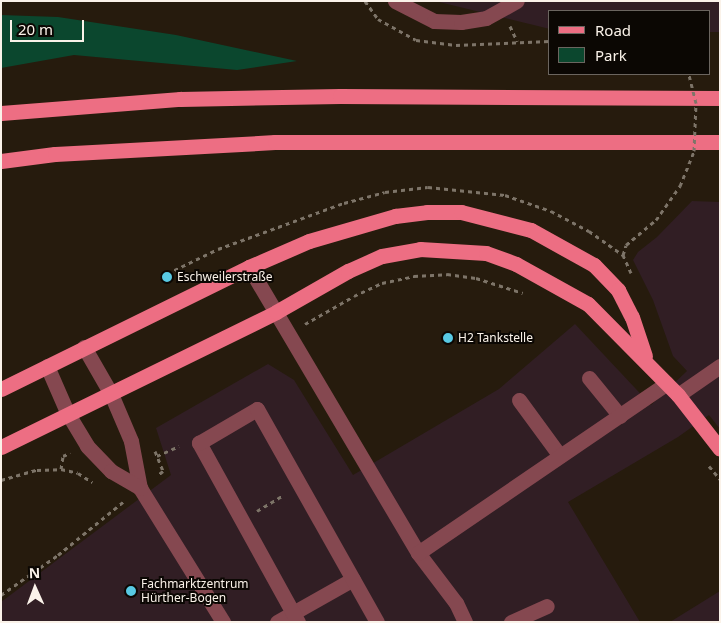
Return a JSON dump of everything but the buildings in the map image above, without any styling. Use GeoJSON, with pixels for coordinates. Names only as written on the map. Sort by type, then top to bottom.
{"type":"FeatureCollection","features":[{"type":"Feature","properties":{"kind":"main road"},"geometry":{"type":"LineString","coordinates":[[1,114],[190,99],[340,96],[720,98]]}},
{"type":"Feature","properties":{"kind":"main road"},"geometry":{"type":"LineString","coordinates":[[1,162],[56,154],[275,142],[720,142]]}},
{"type":"Feature","properties":{"kind":"main road"},"geometry":{"type":"LineString","coordinates":[[1,389],[248,267],[350,227],[395,216],[461,212],[531,230],[594,264],[621,297],[632,317],[646,360]]}},
{"type":"Feature","properties":{"kind":"main road"},"geometry":{"type":"LineString","coordinates":[[1,447],[276,312],[348,271],[382,256],[420,249],[486,253],[516,264],[588,304],[646,360],[678,395],[720,449]]}},
{"type":"Feature","properties":{"kind":"street"},"geometry":{"type":"LineString","coordinates":[[395,1],[434,21],[486,18],[517,1]]}},
{"type":"Feature","properties":{"kind":"street"},"geometry":{"type":"LineString","coordinates":[[248,267],[418,553],[456,603],[465,622]]}},
{"type":"Feature","properties":{"kind":"street"},"geometry":{"type":"LineString","coordinates":[[84,347],[111,394],[131,441],[140,488],[223,622]]}},
{"type":"Feature","properties":{"kind":"street"},"geometry":{"type":"LineString","coordinates":[[47,366],[68,414],[87,446],[111,471],[140,488]]}},
{"type":"Feature","properties":{"kind":"street"},"geometry":{"type":"LineString","coordinates":[[678,395],[718,371]]}},
{"type":"Feature","properties":{"kind":"street"},"geometry":{"type":"LineString","coordinates":[[589,378],[620,416]]}},
{"type":"Feature","properties":{"kind":"street"},"geometry":{"type":"LineString","coordinates":[[418,553],[620,416],[663,379]]}},
{"type":"Feature","properties":{"kind":"street"},"geometry":{"type":"LineString","coordinates":[[518,400],[560,456]]}},
{"type":"Feature","properties":{"kind":"street"},"geometry":{"type":"LineString","coordinates":[[295,617],[199,443],[257,409],[377,622]]}},
{"type":"Feature","properties":{"kind":"street"},"geometry":{"type":"LineString","coordinates":[[277,622],[295,617],[353,579]]}},
{"type":"Feature","properties":{"kind":"street"},"geometry":{"type":"LineString","coordinates":[[511,622],[547,606]]}},
{"type":"Feature","properties":{"kind":"path"},"geometry":{"type":"LineString","coordinates":[[365,1],[378,19]]}},
{"type":"Feature","properties":{"kind":"path"},"geometry":{"type":"LineString","coordinates":[[517,42],[548,41]]}},
{"type":"Feature","properties":{"kind":"path"},"geometry":{"type":"LineString","coordinates":[[631,273],[623,255],[626,246],[656,220],[680,186],[694,151],[696,102],[688,75]]}},
{"type":"Feature","properties":{"kind":"path"},"geometry":{"type":"LineString","coordinates":[[160,277],[218,249],[298,220]]}},
{"type":"Feature","properties":{"kind":"path"},"geometry":{"type":"LineString","coordinates":[[311,321],[382,283],[414,276],[447,274],[476,278],[527,294]]}},
{"type":"Feature","properties":{"kind":"path"},"geometry":{"type":"LineString","coordinates":[[157,456],[178,446],[199,443]]}},
{"type":"Feature","properties":{"kind":"path"},"geometry":{"type":"LineString","coordinates":[[1,480],[36,470],[60,469],[63,456]]}},
{"type":"Feature","properties":{"kind":"path"},"geometry":{"type":"LineString","coordinates":[[242,521],[300,486]]}},
{"type":"Feature","properties":{"kind":"path"},"geometry":{"type":"LineString","coordinates":[[1,595],[58,555],[140,488]]}},
{"type":"Feature","properties":{"kind":"shaded area"},"geometry":{"type":"Polygon","coordinates":[[[435,1],[720,1],[720,32],[711,32],[711,10],[548,10],[548,29],[435,1]]]}},
{"type":"Feature","properties":{"kind":"shaded area"},"geometry":{"type":"Polygon","coordinates":[[[692,201],[720,202],[720,429],[709,415],[678,437],[568,502],[640,622],[1,622],[1,602],[171,475],[156,428],[268,364],[294,380],[353,475],[499,389],[575,324],[651,405],[687,371],[673,356],[653,300],[633,260],[638,252],[657,237],[692,201]]]}},
{"type":"Feature","properties":{"kind":"shaded area"},"geometry":{"type":"Polygon","coordinates":[[[720,591],[720,622],[670,622],[720,591]]]}},
{"type":"Feature","properties":{"kind":"green space"},"geometry":{"type":"Polygon","coordinates":[[[1,15],[58,17],[176,35],[297,61],[237,70],[74,55],[1,68],[1,15]]]}},
{"type":"Feature","properties":{"kind":"place","name":"Eschweilerstraße"},"geometry":{"type":"Point","coordinates":[167,277]}},
{"type":"Feature","properties":{"kind":"place","name":"H2 Tankstelle"},"geometry":{"type":"Point","coordinates":[448,338]}},
{"type":"Feature","properties":{"kind":"place","name":"Fachmarktzentrum Hürther-Bogen"},"geometry":{"type":"Point","coordinates":[131,591]}}]}
